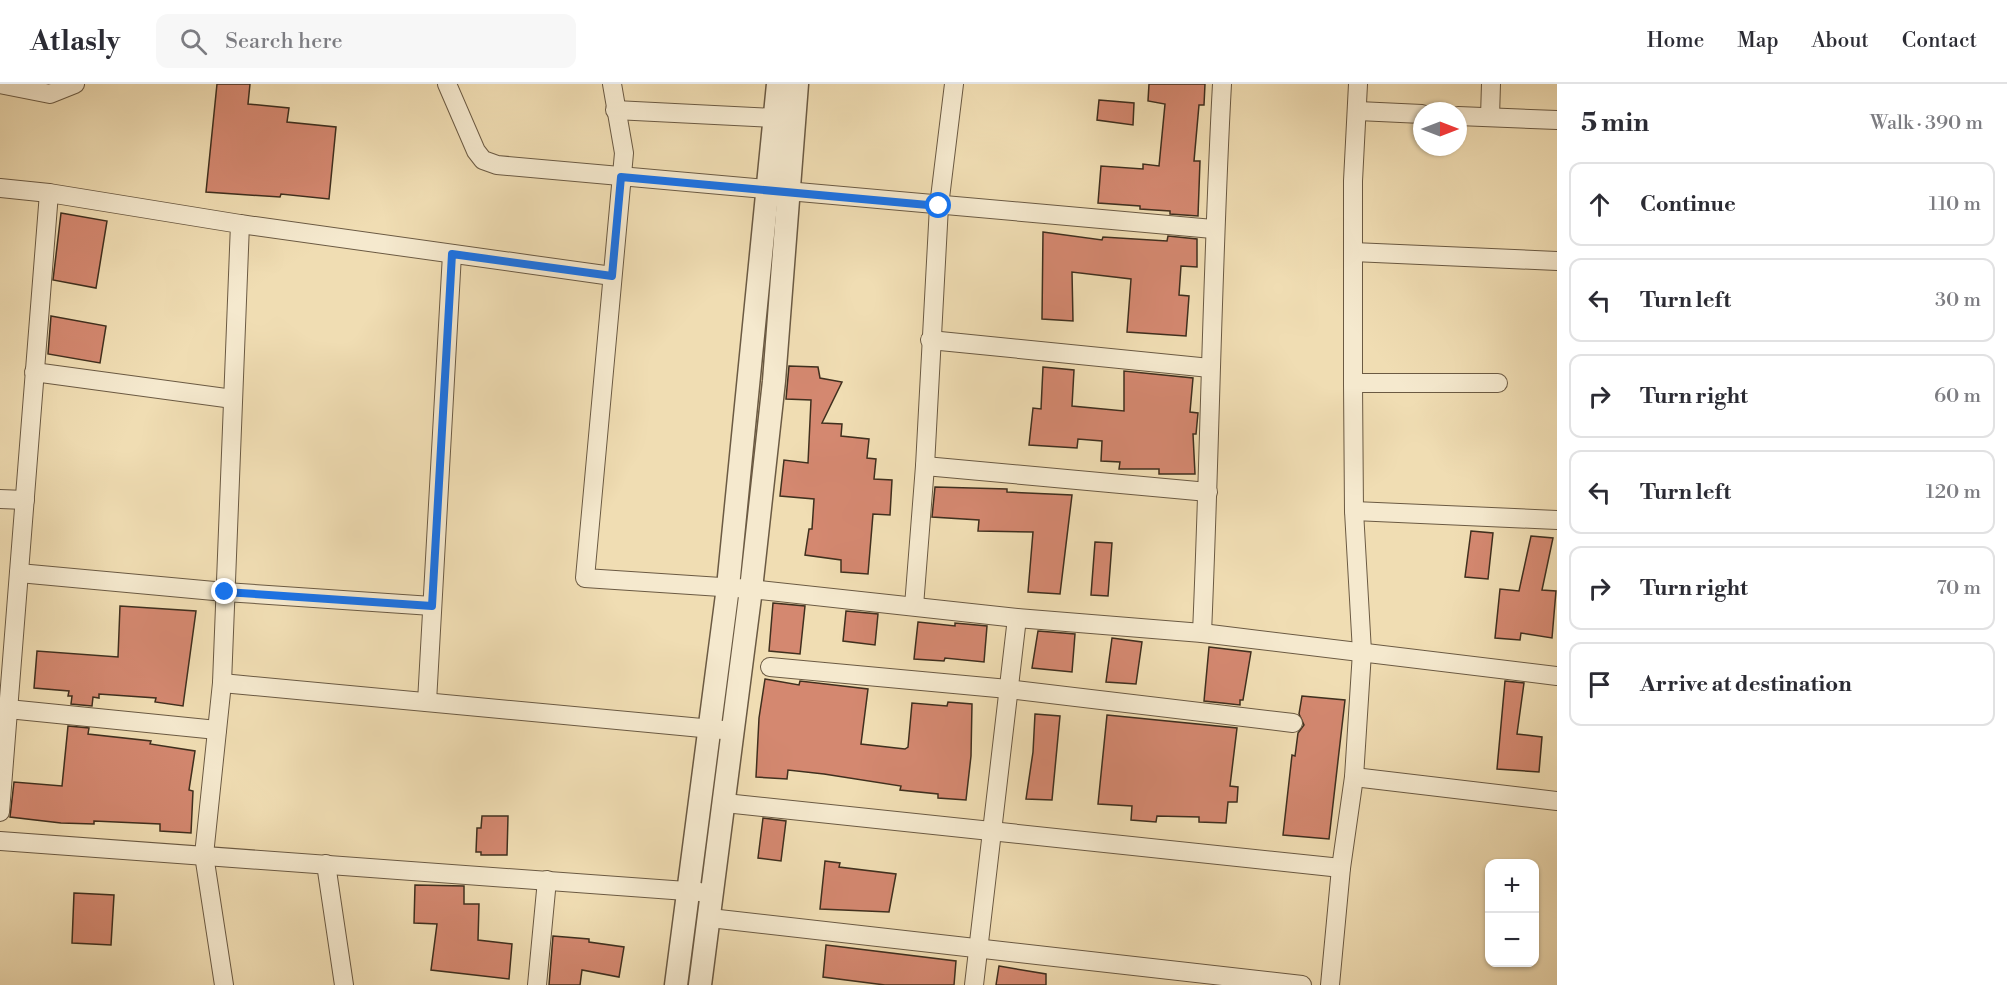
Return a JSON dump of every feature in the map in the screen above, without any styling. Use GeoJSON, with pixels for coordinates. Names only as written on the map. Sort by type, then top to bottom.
{"type":"FeatureCollection","features":[{"type":"Feature","properties":{"kind":"street"},"geometry":{"type":"LineString","coordinates":[[0,84],[50,94],[75,84]]}},
{"type":"Feature","properties":{"kind":"street"},"geometry":{"type":"LineString","coordinates":[[447,84],[483,160],[497,165],[1213,230]]}},
{"type":"Feature","properties":{"kind":"street"},"geometry":{"type":"LineString","coordinates":[[612,84],[624,153],[585,578],[752,589],[1017,618],[1202,633],[1557,676]]}},
{"type":"Feature","properties":{"kind":"street"},"geometry":{"type":"LineString","coordinates":[[700,985],[714,893],[752,589],[774,381],[778,84]]}},
{"type":"Feature","properties":{"kind":"street"},"geometry":{"type":"LineString","coordinates":[[676,985],[778,192],[797,84]]}},
{"type":"Feature","properties":{"kind":"street"},"geometry":{"type":"LineString","coordinates":[[914,606],[925,466],[939,206],[954,84]]}},
{"type":"Feature","properties":{"kind":"street"},"geometry":{"type":"LineString","coordinates":[[1202,633],[1208,492],[1213,230],[1222,84]]}},
{"type":"Feature","properties":{"kind":"street"},"geometry":{"type":"LineString","coordinates":[[1330,985],[1341,868],[1354,777],[1362,652],[1354,511],[1353,383],[1353,252],[1358,84]]}},
{"type":"Feature","properties":{"kind":"street"},"geometry":{"type":"LineString","coordinates":[[1490,117],[1491,84]]}},
{"type":"Feature","properties":{"kind":"street"},"geometry":{"type":"LineString","coordinates":[[615,110],[776,118]]}},
{"type":"Feature","properties":{"kind":"street"},"geometry":{"type":"LineString","coordinates":[[1358,111],[1413,114]]}},
{"type":"Feature","properties":{"kind":"street"},"geometry":{"type":"LineString","coordinates":[[1467,116],[1557,120]]}},
{"type":"Feature","properties":{"kind":"street"},"geometry":{"type":"LineString","coordinates":[[0,188],[48,193],[240,224],[612,276]]}},
{"type":"Feature","properties":{"kind":"street"},"geometry":{"type":"LineString","coordinates":[[0,812],[48,193]]}},
{"type":"Feature","properties":{"kind":"street"},"geometry":{"type":"LineString","coordinates":[[224,985],[204,855],[222,683],[240,224]]}},
{"type":"Feature","properties":{"kind":"street"},"geometry":{"type":"LineString","coordinates":[[1353,252],[1557,261]]}},
{"type":"Feature","properties":{"kind":"street"},"geometry":{"type":"LineString","coordinates":[[427,702],[452,254]]}},
{"type":"Feature","properties":{"kind":"street"},"geometry":{"type":"LineString","coordinates":[[930,340],[1209,368]]}},
{"type":"Feature","properties":{"kind":"street"},"geometry":{"type":"LineString","coordinates":[[34,372],[233,399]]}},
{"type":"Feature","properties":{"kind":"street"},"geometry":{"type":"LineString","coordinates":[[1353,383],[1498,383]]}},
{"type":"Feature","properties":{"kind":"street"},"geometry":{"type":"LineString","coordinates":[[925,466],[1208,492]]}},
{"type":"Feature","properties":{"kind":"street"},"geometry":{"type":"LineString","coordinates":[[0,499],[24,501]]}},
{"type":"Feature","properties":{"kind":"street"},"geometry":{"type":"LineString","coordinates":[[1354,511],[1557,520]]}},
{"type":"Feature","properties":{"kind":"street"},"geometry":{"type":"LineString","coordinates":[[19,573],[225,592],[432,606]]}},
{"type":"Feature","properties":{"kind":"street"},"geometry":{"type":"LineString","coordinates":[[974,985],[1017,618]]}},
{"type":"Feature","properties":{"kind":"street"},"geometry":{"type":"LineString","coordinates":[[770,668],[1008,689],[1293,723]]}},
{"type":"Feature","properties":{"kind":"street"},"geometry":{"type":"LineString","coordinates":[[222,683],[734,731]]}},
{"type":"Feature","properties":{"kind":"street"},"geometry":{"type":"LineString","coordinates":[[8,709],[217,730]]}},
{"type":"Feature","properties":{"kind":"street"},"geometry":{"type":"LineString","coordinates":[[1354,777],[1557,801]]}},
{"type":"Feature","properties":{"kind":"street"},"geometry":{"type":"LineString","coordinates":[[725,803],[1341,868]]}},
{"type":"Feature","properties":{"kind":"street"},"geometry":{"type":"LineString","coordinates":[[0,841],[714,893]]}},
{"type":"Feature","properties":{"kind":"street"},"geometry":{"type":"LineString","coordinates":[[326,864],[344,985]]}},
{"type":"Feature","properties":{"kind":"street"},"geometry":{"type":"LineString","coordinates":[[537,985],[547,880]]}},
{"type":"Feature","properties":{"kind":"street"},"geometry":{"type":"LineString","coordinates":[[710,918],[1302,985]]}},
{"type":"Feature","properties":{"kind":"building"},"geometry":{"type":"Polygon","coordinates":[[[217,84],[250,84],[248,104],[289,108],[287,122],[336,127],[329,199],[281,194],[280,197],[206,192],[217,84]]]}},
{"type":"Feature","properties":{"kind":"building"},"geometry":{"type":"Polygon","coordinates":[[[1149,84],[1205,84],[1204,105],[1199,105],[1194,161],[1200,161],[1198,216],[1140,209],[1140,206],[1098,203],[1101,166],[1143,169],[1143,164],[1159,166],[1165,104],[1148,101],[1149,84]]]}},
{"type":"Feature","properties":{"kind":"building"},"geometry":{"type":"Polygon","coordinates":[[[1099,100],[1134,103],[1133,125],[1097,120],[1099,100]]]}},
{"type":"Feature","properties":{"kind":"building"},"geometry":{"type":"Polygon","coordinates":[[[61,213],[107,221],[96,288],[53,280],[61,213]]]}},
{"type":"Feature","properties":{"kind":"building"},"geometry":{"type":"Polygon","coordinates":[[[1043,232],[1102,240],[1103,237],[1167,241],[1168,236],[1197,239],[1197,267],[1181,266],[1179,295],[1189,296],[1186,336],[1127,332],[1131,279],[1072,272],[1073,321],[1042,319],[1043,232]]]}},
{"type":"Feature","properties":{"kind":"building"},"geometry":{"type":"Polygon","coordinates":[[[51,316],[106,326],[100,363],[48,354],[51,316]]]}},
{"type":"Feature","properties":{"kind":"building"},"geometry":{"type":"Polygon","coordinates":[[[789,366],[818,367],[820,378],[842,382],[822,423],[842,424],[841,436],[869,439],[867,458],[876,459],[874,479],[892,480],[890,515],[873,514],[868,574],[841,572],[841,560],[805,555],[809,529],[812,529],[814,499],[780,496],[784,460],[808,463],[811,400],[786,399],[789,366]]]}},
{"type":"Feature","properties":{"kind":"building"},"geometry":{"type":"Polygon","coordinates":[[[1043,367],[1074,370],[1072,406],[1124,411],[1124,371],[1193,378],[1190,412],[1198,413],[1196,434],[1193,434],[1195,474],[1159,474],[1159,469],[1119,469],[1120,462],[1101,461],[1102,441],[1078,439],[1077,448],[1029,445],[1033,408],[1041,409],[1043,367]]]}},
{"type":"Feature","properties":{"kind":"building"},"geometry":{"type":"Polygon","coordinates":[[[935,487],[1007,489],[1007,492],[1072,495],[1060,594],[1028,592],[1033,532],[978,531],[979,520],[932,517],[935,487]]]}},
{"type":"Feature","properties":{"kind":"building"},"geometry":{"type":"Polygon","coordinates":[[[1471,531],[1493,533],[1488,579],[1465,577],[1471,531]]]}},
{"type":"Feature","properties":{"kind":"building"},"geometry":{"type":"Polygon","coordinates":[[[1531,536],[1553,538],[1542,590],[1556,591],[1552,638],[1521,633],[1520,640],[1495,638],[1500,589],[1519,591],[1531,536]]]}},
{"type":"Feature","properties":{"kind":"building"},"geometry":{"type":"Polygon","coordinates":[[[1095,542],[1112,543],[1108,596],[1091,595],[1095,542]]]}},
{"type":"Feature","properties":{"kind":"building"},"geometry":{"type":"Polygon","coordinates":[[[773,603],[805,606],[800,654],[769,651],[773,603]]]}},
{"type":"Feature","properties":{"kind":"building"},"geometry":{"type":"Polygon","coordinates":[[[120,606],[196,611],[183,706],[155,702],[156,698],[99,694],[99,698],[93,697],[92,706],[71,704],[72,696],[68,696],[69,691],[34,688],[37,651],[118,657],[120,606]]]}},
{"type":"Feature","properties":{"kind":"building"},"geometry":{"type":"Polygon","coordinates":[[[846,611],[878,614],[875,645],[843,641],[846,611]]]}},
{"type":"Feature","properties":{"kind":"building"},"geometry":{"type":"Polygon","coordinates":[[[918,622],[955,626],[955,623],[987,626],[984,662],[945,658],[944,661],[914,659],[918,622]]]}},
{"type":"Feature","properties":{"kind":"building"},"geometry":{"type":"Polygon","coordinates":[[[1038,631],[1075,634],[1072,672],[1032,668],[1038,631]]]}},
{"type":"Feature","properties":{"kind":"building"},"geometry":{"type":"Polygon","coordinates":[[[1112,638],[1142,642],[1136,684],[1106,682],[1112,638]]]}},
{"type":"Feature","properties":{"kind":"building"},"geometry":{"type":"Polygon","coordinates":[[[1209,647],[1251,652],[1243,700],[1240,700],[1240,705],[1204,701],[1209,647]]]}},
{"type":"Feature","properties":{"kind":"building"},"geometry":{"type":"Polygon","coordinates":[[[765,679],[799,685],[800,681],[868,689],[861,744],[905,749],[908,747],[912,703],[947,706],[948,702],[972,704],[971,756],[966,800],[938,798],[938,794],[900,790],[901,786],[788,770],[787,779],[756,777],[759,718],[765,679]]]}},
{"type":"Feature","properties":{"kind":"building"},"geometry":{"type":"Polygon","coordinates":[[[1505,681],[1524,683],[1517,734],[1542,737],[1539,772],[1497,769],[1505,681]]]}},
{"type":"Feature","properties":{"kind":"building"},"geometry":{"type":"Polygon","coordinates":[[[1302,696],[1345,700],[1329,839],[1283,835],[1292,755],[1295,756],[1298,733],[1304,725],[1299,714],[1302,696]]]}},
{"type":"Feature","properties":{"kind":"building"},"geometry":{"type":"Polygon","coordinates":[[[1035,714],[1060,716],[1052,800],[1026,799],[1033,752],[1035,714]]]}},
{"type":"Feature","properties":{"kind":"building"},"geometry":{"type":"Polygon","coordinates":[[[1107,715],[1237,728],[1230,786],[1238,787],[1237,802],[1228,802],[1226,823],[1199,822],[1199,817],[1157,816],[1156,822],[1131,820],[1132,806],[1098,804],[1107,715]]]}},
{"type":"Feature","properties":{"kind":"building"},"geometry":{"type":"Polygon","coordinates":[[[68,726],[89,728],[88,734],[151,741],[150,744],[195,751],[189,790],[193,791],[191,833],[160,831],[160,824],[94,821],[94,824],[61,823],[10,817],[14,782],[62,786],[68,726]]]}},
{"type":"Feature","properties":{"kind":"building"},"geometry":{"type":"Polygon","coordinates":[[[482,816],[508,816],[507,855],[481,855],[481,852],[476,852],[477,828],[481,828],[482,816]]]}},
{"type":"Feature","properties":{"kind":"building"},"geometry":{"type":"Polygon","coordinates":[[[763,818],[786,821],[781,861],[758,858],[763,818]]]}},
{"type":"Feature","properties":{"kind":"building"},"geometry":{"type":"Polygon","coordinates":[[[825,861],[840,863],[839,867],[896,874],[889,912],[820,909],[825,861]]]}},
{"type":"Feature","properties":{"kind":"building"},"geometry":{"type":"Polygon","coordinates":[[[415,885],[464,886],[464,904],[479,904],[478,940],[512,944],[509,979],[431,970],[437,924],[414,923],[415,885]]]}},
{"type":"Feature","properties":{"kind":"building"},"geometry":{"type":"Polygon","coordinates":[[[74,893],[114,895],[111,945],[72,943],[74,893]]]}},
{"type":"Feature","properties":{"kind":"building"},"geometry":{"type":"Polygon","coordinates":[[[553,936],[589,939],[589,942],[624,947],[619,977],[582,970],[580,985],[549,985],[553,936]]]}},
{"type":"Feature","properties":{"kind":"building"},"geometry":{"type":"Polygon","coordinates":[[[826,945],[956,961],[954,985],[885,985],[823,977],[826,945]]]}},
{"type":"Feature","properties":{"kind":"building"},"geometry":{"type":"Polygon","coordinates":[[[999,966],[1046,974],[1046,985],[996,985],[999,966]]]}},
{"type":"Feature","properties":{"kind":"route"},"geometry":{"type":"LineString","coordinates":[[225,592],[432,606],[452,254],[612,276],[621,177],[939,206]]}}]}
